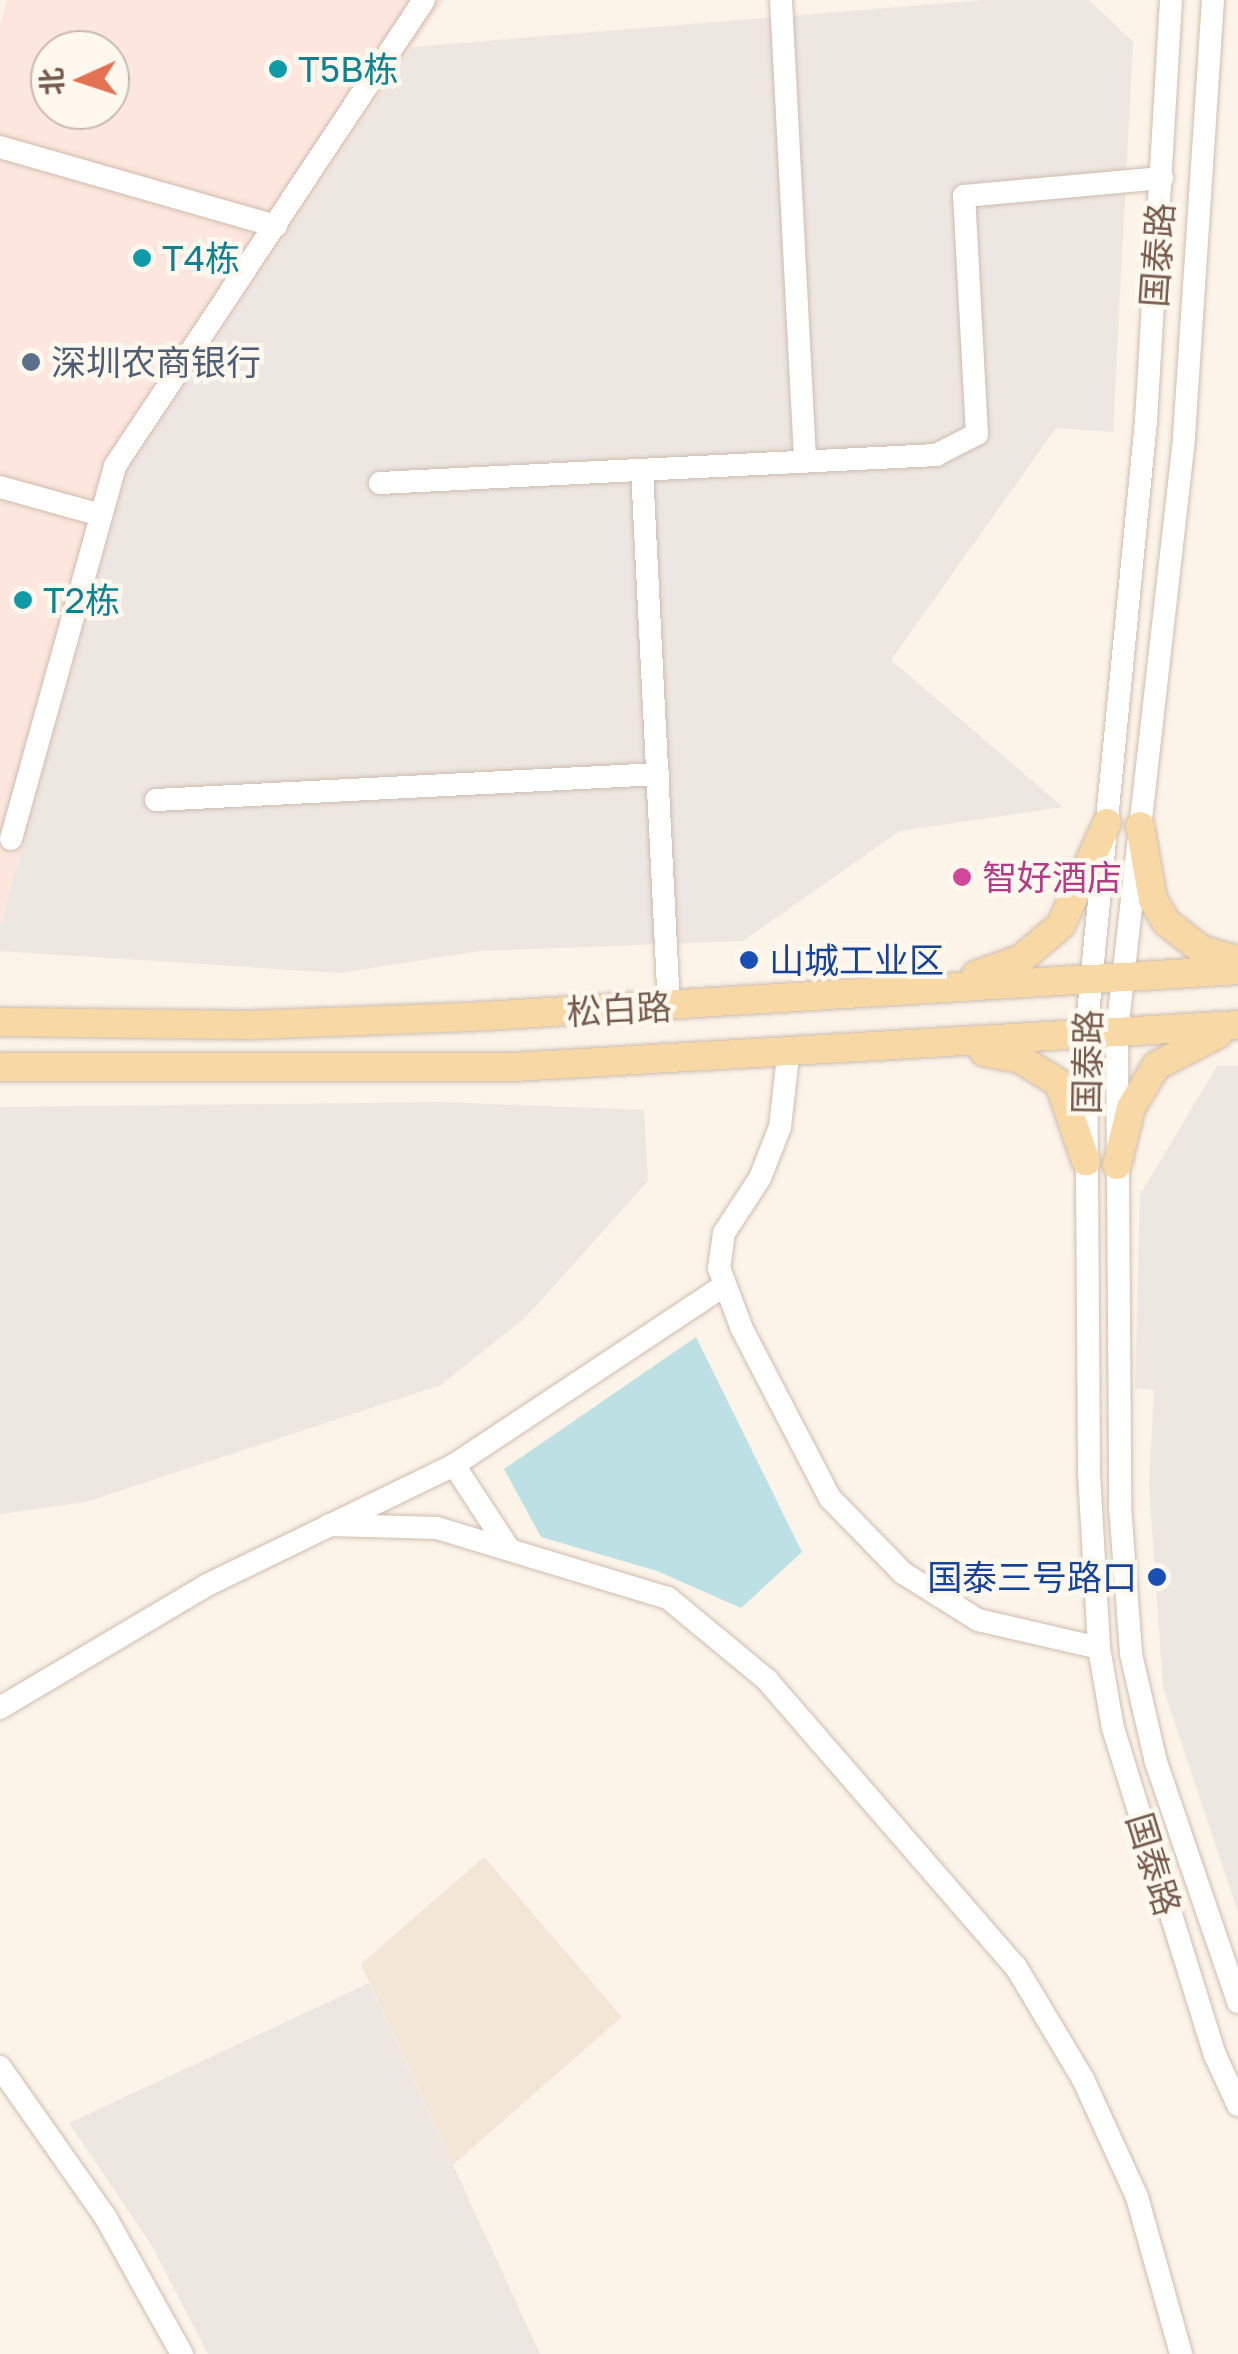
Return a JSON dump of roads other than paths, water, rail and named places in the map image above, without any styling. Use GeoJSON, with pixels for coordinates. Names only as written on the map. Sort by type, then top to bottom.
{"type":"FeatureCollection","features":[{"type":"Feature","properties":{"kind":"main road"},"geometry":{"type":"LineString","coordinates":[[921,989],[992,971],[1047,940],[1076,904],[1106,823]]}},
{"type":"Feature","properties":{"kind":"main road"},"geometry":{"type":"LineString","coordinates":[[1140,826],[1153,900],[1166,922],[1202,950],[1238,960]]}},
{"type":"Feature","properties":{"kind":"main road","name":"松白路"},"geometry":{"type":"LineString","coordinates":[[0,1022],[248,1025],[669,1006],[1238,970]]}},
{"type":"Feature","properties":{"kind":"main road"},"geometry":{"type":"LineString","coordinates":[[1117,1165],[1131,1108],[1156,1066],[1200,1039],[1238,1026]]}},
{"type":"Feature","properties":{"kind":"main road","name":"松白路"},"geometry":{"type":"LineString","coordinates":[[0,1067],[246,1071],[788,1056],[1238,1026]]}},
{"type":"Feature","properties":{"kind":"main road"},"geometry":{"type":"LineString","coordinates":[[902,1047],[1002,1054],[1042,1068],[1070,1102],[1086,1162]]}},
{"type":"Feature","properties":{"kind":"street"},"geometry":{"type":"LineString","coordinates":[[11,839],[114,466],[424,0]]}},
{"type":"Feature","properties":{"kind":"street"},"geometry":{"type":"LineString","coordinates":[[781,0],[805,461]]}},
{"type":"Feature","properties":{"kind":"street","name":"国泰路"},"geometry":{"type":"LineString","coordinates":[[1172,0],[1162,178],[1089,978],[1088,1473],[1100,1648],[1113,1728],[1167,1911],[1238,2105]]}},
{"type":"Feature","properties":{"kind":"street","name":"国泰路"},"geometry":{"type":"LineString","coordinates":[[1213,0],[1183,448],[1117,1032],[1120,1506],[1131,1654],[1156,1762],[1238,2002]]}},
{"type":"Feature","properties":{"kind":"street"},"geometry":{"type":"LineString","coordinates":[[0,148],[276,226]]}},
{"type":"Feature","properties":{"kind":"street"},"geometry":{"type":"LineString","coordinates":[[380,483],[936,454],[978,434],[964,196],[1162,178]]}},
{"type":"Feature","properties":{"kind":"street"},"geometry":{"type":"LineString","coordinates":[[642,470],[669,1006]]}},
{"type":"Feature","properties":{"kind":"street"},"geometry":{"type":"LineString","coordinates":[[0,486],[101,515]]}},
{"type":"Feature","properties":{"kind":"street"},"geometry":{"type":"LineString","coordinates":[[156,800],[658,774]]}},
{"type":"Feature","properties":{"kind":"street"},"geometry":{"type":"LineString","coordinates":[[788,1056],[788,1088],[770,1159],[718,1249],[725,1285],[830,1498],[868,1543],[978,1620],[1100,1648]]}},
{"type":"Feature","properties":{"kind":"street"},"geometry":{"type":"LineString","coordinates":[[0,1708],[207,1585],[454,1465],[725,1285]]}},
{"type":"Feature","properties":{"kind":"street"},"geometry":{"type":"LineString","coordinates":[[454,1465],[507,1546]]}},
{"type":"Feature","properties":{"kind":"street"},"geometry":{"type":"LineString","coordinates":[[329,1526],[437,1528],[507,1546],[668,1598],[767,1680],[1016,1968],[1083,2079],[1137,2197],[1181,2354]]}},
{"type":"Feature","properties":{"kind":"street"},"geometry":{"type":"LineString","coordinates":[[0,2067],[106,2218],[182,2354]]}},
{"type":"Feature","properties":{"kind":"water"},"geometry":{"type":"Polygon","coordinates":[[[696,1337],[802,1552],[741,1608],[657,1571],[541,1537],[504,1469],[696,1337]]]}},
{"type":"Feature","properties":{"kind":"place","name":"T5B栋"},"geometry":{"type":"Point","coordinates":[278,69]}},
{"type":"Feature","properties":{"kind":"place","name":"T4栋"},"geometry":{"type":"Point","coordinates":[142,258]}},
{"type":"Feature","properties":{"kind":"place","name":"深圳农商银行"},"geometry":{"type":"Point","coordinates":[31,362]}},
{"type":"Feature","properties":{"kind":"place","name":"T2栋"},"geometry":{"type":"Point","coordinates":[23,600]}},
{"type":"Feature","properties":{"kind":"place","name":"智好酒店"},"geometry":{"type":"Point","coordinates":[962,877]}},
{"type":"Feature","properties":{"kind":"place","name":"山城工业区"},"geometry":{"type":"Point","coordinates":[749,960]}},
{"type":"Feature","properties":{"kind":"place","name":"国泰三号路口"},"geometry":{"type":"Point","coordinates":[1157,1577]}}]}
